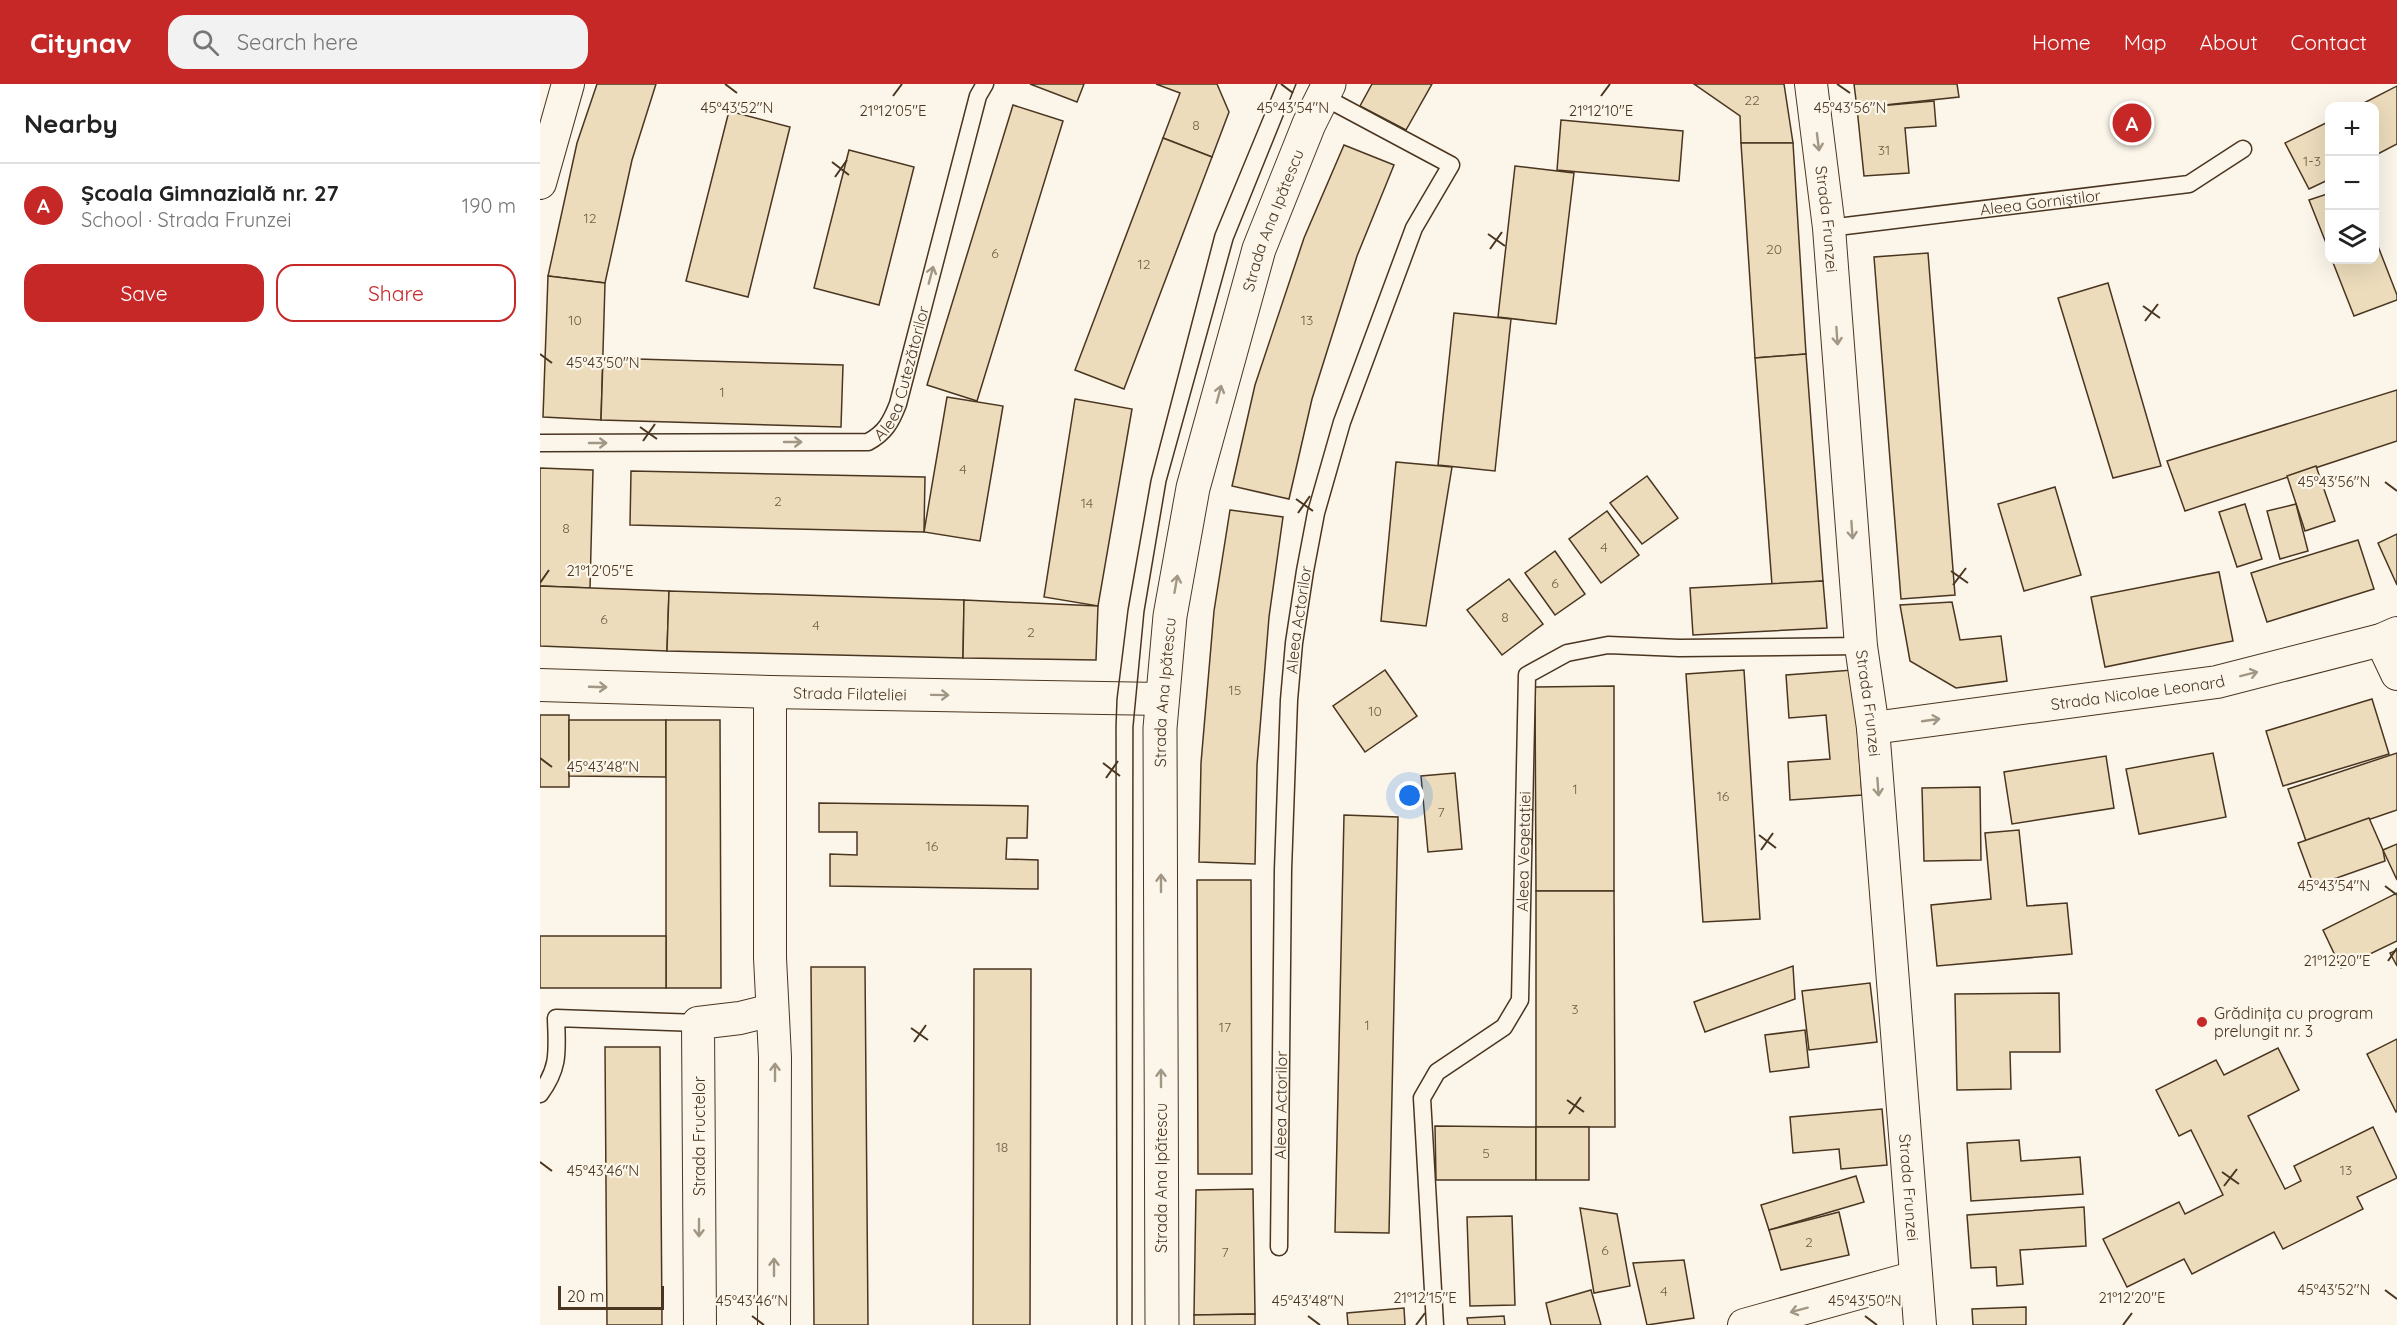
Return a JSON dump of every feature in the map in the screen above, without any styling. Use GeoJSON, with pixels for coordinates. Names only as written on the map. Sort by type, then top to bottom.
{"type":"FeatureCollection","features":[{"type":"Feature","properties":{"kind":"street"},"geometry":{"type":"LineString","coordinates":[[540,183],[568,84]]}},
{"type":"Feature","properties":{"kind":"street","name":"Strada Frunzei"},"geometry":{"type":"LineString","coordinates":[[1811,84],[1829,228],[1861,646],[1873,728],[1920,1325]]}},
{"type":"Feature","properties":{"kind":"street","name":"Strada Ana Ipătescu"},"geometry":{"type":"LineString","coordinates":[[1162,1325],[1160,728],[1170,616],[1196,476],[1259,249],[1326,90]]}},
{"type":"Feature","properties":{"kind":"street"},"geometry":{"type":"LineString","coordinates":[[2389,637],[2397,674]]}},
{"type":"Feature","properties":{"kind":"street","name":"Strada Nicolae Leonard"},"geometry":{"type":"LineString","coordinates":[[1873,728],[2217,682],[2389,637]]}},
{"type":"Feature","properties":{"kind":"street","name":"Strada Filateliei"},"geometry":{"type":"LineString","coordinates":[[540,685],[770,692],[1162,699]]}},
{"type":"Feature","properties":{"kind":"street"},"geometry":{"type":"LineString","coordinates":[[770,692],[774,1325]]}},
{"type":"Feature","properties":{"kind":"street"},"geometry":{"type":"LineString","coordinates":[[698,1023],[740,1018],[772,1010]]}},
{"type":"Feature","properties":{"kind":"street","name":"Strada Fructelor"},"geometry":{"type":"LineString","coordinates":[[698,1023],[700,1325]]}},
{"type":"Feature","properties":{"kind":"street"},"geometry":{"type":"LineString","coordinates":[[1744,1325],[1916,1277]]}},
{"type":"Feature","properties":{"kind":"lane","name":"Aleea Cutezătorilor"},"geometry":{"type":"LineString","coordinates":[[540,443],[868,442],[880,436],[890,424],[898,404],[978,96],[985,84]]}},
{"type":"Feature","properties":{"kind":"lane","name":"Aleea Actorilor"},"geometry":{"type":"LineString","coordinates":[[1279,1247],[1283,870],[1289,700],[1294,643],[1305,571],[1316,513],[1342,422],[1414,228],[1450,165],[1326,90]]}},
{"type":"Feature","properties":{"kind":"lane","name":"Aleea Gorniștilor"},"geometry":{"type":"LineString","coordinates":[[1829,228],[2189,184],[2243,149]]}},
{"type":"Feature","properties":{"kind":"lane","name":"Aleea Vegetației"},"geometry":{"type":"LineString","coordinates":[[1435,1325],[1422,1098],[1437,1072],[1504,1027],[1520,1000],[1527,675],[1567,653],[1608,645],[1679,648],[1861,646]]}},
{"type":"Feature","properties":{"kind":"lane"},"geometry":{"type":"LineString","coordinates":[[540,1094],[552,1078],[557,1056],[556,1018],[698,1023]]}},
{"type":"Feature","properties":{"kind":"building"},"geometry":{"type":"Polygon","coordinates":[[[597,84],[656,84],[632,160],[605,283],[548,276],[577,143],[597,84]]]}},
{"type":"Feature","properties":{"kind":"building"},"geometry":{"type":"Polygon","coordinates":[[[1030,84],[1084,84],[1077,102],[1030,84]]]}},
{"type":"Feature","properties":{"kind":"building"},"geometry":{"type":"Polygon","coordinates":[[[1156,84],[1217,84],[1229,112],[1212,157],[1163,138],[1180,93],[1156,84]]]}},
{"type":"Feature","properties":{"kind":"building"},"geometry":{"type":"Polygon","coordinates":[[[1372,84],[1432,84],[1406,130],[1360,106],[1372,84]]]}},
{"type":"Feature","properties":{"kind":"building"},"geometry":{"type":"Polygon","coordinates":[[[1694,84],[1784,84],[1793,143],[1741,143],[1740,116],[1694,84]]]}},
{"type":"Feature","properties":{"kind":"building"},"geometry":{"type":"Polygon","coordinates":[[[1854,84],[1957,84],[1959,97],[1857,108],[1854,84]]]}},
{"type":"Feature","properties":{"kind":"building"},"geometry":{"type":"Polygon","coordinates":[[[2397,86],[2397,144],[2379,153],[2379,102],[2366,102],[2397,86]]]}},
{"type":"Feature","properties":{"kind":"building"},"geometry":{"type":"Polygon","coordinates":[[[1934,101],[1936,126],[1905,128],[1909,173],[1864,176],[1857,108],[1934,101]]]}},
{"type":"Feature","properties":{"kind":"building"},"geometry":{"type":"Polygon","coordinates":[[[1013,105],[1063,121],[977,401],[927,385],[1013,105]]]}},
{"type":"Feature","properties":{"kind":"building"},"geometry":{"type":"Polygon","coordinates":[[[729,111],[790,127],[748,297],[686,281],[729,111]]]}},
{"type":"Feature","properties":{"kind":"building"},"geometry":{"type":"Polygon","coordinates":[[[1561,120],[1683,131],[1679,181],[1557,170],[1561,120]]]}},
{"type":"Feature","properties":{"kind":"building"},"geometry":{"type":"Polygon","coordinates":[[[2325,123],[2325,181],[2309,189],[2285,143],[2325,123]]]}},
{"type":"Feature","properties":{"kind":"building"},"geometry":{"type":"Polygon","coordinates":[[[1163,138],[1212,157],[1124,389],[1075,370],[1163,138]]]}},
{"type":"Feature","properties":{"kind":"building"},"geometry":{"type":"Polygon","coordinates":[[[1741,143],[1793,143],[1806,354],[1755,358],[1741,143]]]}},
{"type":"Feature","properties":{"kind":"building"},"geometry":{"type":"Polygon","coordinates":[[[1344,145],[1394,165],[1357,256],[1312,399],[1289,499],[1232,486],[1255,385],[1304,238],[1344,145]]]}},
{"type":"Feature","properties":{"kind":"building"},"geometry":{"type":"Polygon","coordinates":[[[849,150],[914,167],[879,305],[814,288],[849,150]]]}},
{"type":"Feature","properties":{"kind":"building"},"geometry":{"type":"Polygon","coordinates":[[[1515,166],[1574,173],[1556,324],[1498,317],[1515,166]]]}},
{"type":"Feature","properties":{"kind":"building"},"geometry":{"type":"Polygon","coordinates":[[[2325,195],[2325,240],[2309,200],[2325,195]]]}},
{"type":"Feature","properties":{"kind":"building"},"geometry":{"type":"Polygon","coordinates":[[[2379,249],[2397,300],[2354,316],[2334,264],[2379,264],[2379,249]]]}},
{"type":"Feature","properties":{"kind":"building"},"geometry":{"type":"Polygon","coordinates":[[[1928,253],[1955,595],[1901,599],[1874,257],[1928,253]]]}},
{"type":"Feature","properties":{"kind":"building"},"geometry":{"type":"Polygon","coordinates":[[[548,276],[605,283],[601,420],[543,417],[548,276]]]}},
{"type":"Feature","properties":{"kind":"building"},"geometry":{"type":"Polygon","coordinates":[[[2108,283],[2161,466],[2113,478],[2058,298],[2108,283]]]}},
{"type":"Feature","properties":{"kind":"building"},"geometry":{"type":"Polygon","coordinates":[[[1454,313],[1511,319],[1495,471],[1438,465],[1454,313]]]}},
{"type":"Feature","properties":{"kind":"building"},"geometry":{"type":"Polygon","coordinates":[[[1806,354],[1823,581],[1772,585],[1755,358],[1806,354]]]}},
{"type":"Feature","properties":{"kind":"building"},"geometry":{"type":"Polygon","coordinates":[[[603,358],[843,365],[841,427],[601,420],[603,358]]]}},
{"type":"Feature","properties":{"kind":"building"},"geometry":{"type":"Polygon","coordinates":[[[2397,390],[2397,441],[2185,511],[2167,461],[2397,390]]]}},
{"type":"Feature","properties":{"kind":"building"},"geometry":{"type":"Polygon","coordinates":[[[947,397],[1003,406],[980,541],[924,532],[947,397]]]}},
{"type":"Feature","properties":{"kind":"building"},"geometry":{"type":"Polygon","coordinates":[[[1075,399],[1132,409],[1098,606],[1044,597],[1075,399]]]}},
{"type":"Feature","properties":{"kind":"building"},"geometry":{"type":"Polygon","coordinates":[[[1396,462],[1452,467],[1426,626],[1381,621],[1396,462]]]}},
{"type":"Feature","properties":{"kind":"building"},"geometry":{"type":"Polygon","coordinates":[[[2316,466],[2335,521],[2305,531],[2287,476],[2316,466]]]}},
{"type":"Feature","properties":{"kind":"building"},"geometry":{"type":"Polygon","coordinates":[[[540,468],[593,470],[590,588],[540,586],[540,468]]]}},
{"type":"Feature","properties":{"kind":"building"},"geometry":{"type":"Polygon","coordinates":[[[631,471],[925,477],[924,532],[630,525],[631,471]]]}},
{"type":"Feature","properties":{"kind":"building"},"geometry":{"type":"Polygon","coordinates":[[[1647,476],[1678,518],[1642,544],[1610,503],[1647,476]]]}},
{"type":"Feature","properties":{"kind":"building"},"geometry":{"type":"Polygon","coordinates":[[[2055,487],[2081,575],[2024,591],[1998,504],[2055,487]]]}},
{"type":"Feature","properties":{"kind":"building"},"geometry":{"type":"Polygon","coordinates":[[[2245,504],[2262,559],[2237,567],[2219,512],[2245,504]]]}},
{"type":"Feature","properties":{"kind":"building"},"geometry":{"type":"Polygon","coordinates":[[[2296,504],[2308,551],[2280,559],[2267,511],[2296,504]]]}},
{"type":"Feature","properties":{"kind":"building"},"geometry":{"type":"Polygon","coordinates":[[[1230,510],[1283,517],[1269,617],[1257,765],[1255,864],[1199,862],[1201,763],[1214,611],[1230,510]]]}},
{"type":"Feature","properties":{"kind":"building"},"geometry":{"type":"Polygon","coordinates":[[[1607,511],[1639,555],[1601,583],[1569,539],[1607,511]]]}},
{"type":"Feature","properties":{"kind":"building"},"geometry":{"type":"Polygon","coordinates":[[[2397,534],[2397,585],[2378,543],[2397,534]]]}},
{"type":"Feature","properties":{"kind":"building"},"geometry":{"type":"Polygon","coordinates":[[[2358,540],[2374,589],[2267,622],[2251,573],[2358,540]]]}},
{"type":"Feature","properties":{"kind":"building"},"geometry":{"type":"Polygon","coordinates":[[[1555,551],[1585,594],[1555,615],[1525,573],[1555,551]]]}},
{"type":"Feature","properties":{"kind":"building"},"geometry":{"type":"Polygon","coordinates":[[[2219,572],[2233,641],[2105,667],[2091,597],[2219,572]]]}},
{"type":"Feature","properties":{"kind":"building"},"geometry":{"type":"Polygon","coordinates":[[[1509,579],[1543,624],[1502,655],[1467,610],[1509,579]]]}},
{"type":"Feature","properties":{"kind":"building"},"geometry":{"type":"Polygon","coordinates":[[[1823,581],[1827,628],[1693,635],[1690,588],[1823,581]]]}},
{"type":"Feature","properties":{"kind":"building"},"geometry":{"type":"Polygon","coordinates":[[[540,586],[669,591],[667,651],[540,646],[540,586]]]}},
{"type":"Feature","properties":{"kind":"building"},"geometry":{"type":"Polygon","coordinates":[[[669,591],[964,600],[963,658],[667,651],[669,591]]]}},
{"type":"Feature","properties":{"kind":"building"},"geometry":{"type":"Polygon","coordinates":[[[964,600],[1098,606],[1096,660],[963,658],[964,600]]]}},
{"type":"Feature","properties":{"kind":"building"},"geometry":{"type":"Polygon","coordinates":[[[1952,602],[1960,640],[2001,636],[2007,681],[1956,688],[1910,661],[1900,605],[1952,602]]]}},
{"type":"Feature","properties":{"kind":"building"},"geometry":{"type":"Polygon","coordinates":[[[1385,670],[1417,716],[1365,752],[1333,706],[1385,670]]]}},
{"type":"Feature","properties":{"kind":"building"},"geometry":{"type":"Polygon","coordinates":[[[1744,670],[1760,919],[1703,922],[1686,674],[1744,670]]]}},
{"type":"Feature","properties":{"kind":"building"},"geometry":{"type":"Polygon","coordinates":[[[1853,670],[1862,795],[1790,800],[1788,762],[1830,759],[1826,715],[1789,718],[1786,675],[1853,670]]]}},
{"type":"Feature","properties":{"kind":"building"},"geometry":{"type":"Polygon","coordinates":[[[1614,686],[1614,891],[1536,891],[1535,687],[1614,686]]]}},
{"type":"Feature","properties":{"kind":"building"},"geometry":{"type":"Polygon","coordinates":[[[2372,699],[2389,754],[2283,786],[2266,731],[2372,699]]]}},
{"type":"Feature","properties":{"kind":"building"},"geometry":{"type":"Polygon","coordinates":[[[540,715],[569,715],[569,787],[540,787],[540,715]]]}},
{"type":"Feature","properties":{"kind":"building"},"geometry":{"type":"Polygon","coordinates":[[[569,720],[666,720],[666,777],[569,776],[569,720]]]}},
{"type":"Feature","properties":{"kind":"building"},"geometry":{"type":"Polygon","coordinates":[[[666,720],[720,720],[721,988],[666,988],[666,720]]]}},
{"type":"Feature","properties":{"kind":"building"},"geometry":{"type":"Polygon","coordinates":[[[2213,753],[2226,817],[2139,834],[2126,769],[2213,753]]]}},
{"type":"Feature","properties":{"kind":"building"},"geometry":{"type":"Polygon","coordinates":[[[2397,753],[2397,810],[2306,841],[2288,789],[2397,753]]]}},
{"type":"Feature","properties":{"kind":"building"},"geometry":{"type":"Polygon","coordinates":[[[2106,756],[2114,808],[2012,824],[2004,772],[2106,756]]]}},
{"type":"Feature","properties":{"kind":"building"},"geometry":{"type":"Polygon","coordinates":[[[1455,773],[1462,849],[1428,852],[1421,776],[1455,773]]]}},
{"type":"Feature","properties":{"kind":"building"},"geometry":{"type":"Polygon","coordinates":[[[1980,787],[1981,860],[1924,861],[1922,788],[1980,787]]]}},
{"type":"Feature","properties":{"kind":"building"},"geometry":{"type":"Polygon","coordinates":[[[819,803],[1028,806],[1027,838],[1007,838],[1006,859],[1038,860],[1038,889],[830,886],[830,854],[857,855],[857,832],[819,832],[819,803]]]}},
{"type":"Feature","properties":{"kind":"building"},"geometry":{"type":"Polygon","coordinates":[[[1344,815],[1398,817],[1389,1233],[1335,1232],[1344,815]]]}},
{"type":"Feature","properties":{"kind":"building"},"geometry":{"type":"Polygon","coordinates":[[[2369,818],[2383,850],[2385,861],[2314,886],[2298,843],[2369,818]]]}},
{"type":"Feature","properties":{"kind":"building"},"geometry":{"type":"Polygon","coordinates":[[[2019,830],[2027,906],[2067,903],[2072,954],[1937,966],[1931,905],[1991,899],[1985,833],[2019,830]]]}},
{"type":"Feature","properties":{"kind":"building"},"geometry":{"type":"Polygon","coordinates":[[[2397,844],[2397,880],[2383,850],[2397,844]]]}},
{"type":"Feature","properties":{"kind":"building"},"geometry":{"type":"Polygon","coordinates":[[[1197,880],[1251,880],[1252,1174],[1198,1174],[1197,880]]]}},
{"type":"Feature","properties":{"kind":"building"},"geometry":{"type":"Polygon","coordinates":[[[1536,891],[1614,891],[1615,1127],[1536,1127],[1536,891]]]}},
{"type":"Feature","properties":{"kind":"building"},"geometry":{"type":"Polygon","coordinates":[[[2397,893],[2397,941],[2341,968],[2323,930],[2397,893]]]}},
{"type":"Feature","properties":{"kind":"building"},"geometry":{"type":"Polygon","coordinates":[[[540,936],[666,936],[666,988],[540,988],[540,936]]]}},
{"type":"Feature","properties":{"kind":"building"},"geometry":{"type":"Polygon","coordinates":[[[2397,950],[2397,966],[2390,953],[2397,950]]]}},
{"type":"Feature","properties":{"kind":"building"},"geometry":{"type":"Polygon","coordinates":[[[1793,966],[1795,999],[1705,1032],[1694,1002],[1793,966]]]}},
{"type":"Feature","properties":{"kind":"building"},"geometry":{"type":"Polygon","coordinates":[[[811,967],[865,967],[868,1325],[814,1325],[811,967]]]}},
{"type":"Feature","properties":{"kind":"building"},"geometry":{"type":"Polygon","coordinates":[[[974,969],[1031,969],[1030,1325],[973,1325],[974,969]]]}},
{"type":"Feature","properties":{"kind":"building"},"geometry":{"type":"Polygon","coordinates":[[[1870,983],[1877,1042],[1809,1050],[1802,991],[1870,983]]]}},
{"type":"Feature","properties":{"kind":"building"},"geometry":{"type":"Polygon","coordinates":[[[2059,993],[2060,1052],[2010,1052],[2011,1089],[1957,1090],[1955,994],[2059,993]]]}},
{"type":"Feature","properties":{"kind":"building"},"geometry":{"type":"Polygon","coordinates":[[[1805,1030],[1809,1067],[1770,1072],[1765,1035],[1805,1030]]]}},
{"type":"Feature","properties":{"kind":"building"},"geometry":{"type":"Polygon","coordinates":[[[2397,1039],[2397,1111],[2396,1112],[2367,1054],[2397,1039]]]}},
{"type":"Feature","properties":{"kind":"building"},"geometry":{"type":"Polygon","coordinates":[[[605,1047],[660,1047],[662,1325],[607,1325],[605,1047]]]}},
{"type":"Feature","properties":{"kind":"building"},"geometry":{"type":"Polygon","coordinates":[[[2278,1048],[2299,1090],[2248,1116],[2285,1189],[2301,1181],[2294,1166],[2373,1127],[2397,1178],[2357,1197],[2363,1209],[2283,1249],[2274,1232],[2192,1274],[2184,1259],[2127,1287],[2103,1239],[2179,1202],[2185,1214],[2223,1195],[2191,1130],[2179,1136],[2156,1090],[2216,1060],[2224,1075],[2278,1048]]]}},
{"type":"Feature","properties":{"kind":"building"},"geometry":{"type":"Polygon","coordinates":[[[1882,1109],[1887,1165],[1841,1169],[1839,1149],[1793,1153],[1790,1117],[1882,1109]]]}},
{"type":"Feature","properties":{"kind":"building"},"geometry":{"type":"Polygon","coordinates":[[[1435,1126],[1536,1127],[1536,1180],[1436,1180],[1435,1126]]]}},
{"type":"Feature","properties":{"kind":"building"},"geometry":{"type":"Polygon","coordinates":[[[1536,1127],[1589,1127],[1589,1180],[1536,1180],[1536,1127]]]}},
{"type":"Feature","properties":{"kind":"building"},"geometry":{"type":"Polygon","coordinates":[[[2019,1140],[2021,1161],[2080,1157],[2083,1194],[1971,1201],[1967,1143],[2019,1140]]]}},
{"type":"Feature","properties":{"kind":"building"},"geometry":{"type":"Polygon","coordinates":[[[1856,1176],[1864,1202],[1769,1230],[1761,1205],[1856,1176]]]}},
{"type":"Feature","properties":{"kind":"building"},"geometry":{"type":"Polygon","coordinates":[[[1253,1189],[1255,1314],[1194,1315],[1196,1190],[1253,1189]]]}},
{"type":"Feature","properties":{"kind":"building"},"geometry":{"type":"Polygon","coordinates":[[[2084,1207],[2086,1246],[2020,1250],[2023,1284],[1997,1286],[1996,1267],[1971,1268],[1967,1215],[2084,1207]]]}},
{"type":"Feature","properties":{"kind":"building"},"geometry":{"type":"Polygon","coordinates":[[[1580,1208],[1617,1214],[1630,1286],[1594,1293],[1580,1208]]]}},
{"type":"Feature","properties":{"kind":"building"},"geometry":{"type":"Polygon","coordinates":[[[1839,1212],[1849,1255],[1781,1270],[1769,1230],[1839,1212]]]}},
{"type":"Feature","properties":{"kind":"building"},"geometry":{"type":"Polygon","coordinates":[[[1512,1216],[1515,1305],[1470,1306],[1467,1217],[1512,1216]]]}},
{"type":"Feature","properties":{"kind":"building"},"geometry":{"type":"Polygon","coordinates":[[[1684,1260],[1694,1318],[1647,1325],[1633,1263],[1684,1260]]]}},
{"type":"Feature","properties":{"kind":"building"},"geometry":{"type":"Polygon","coordinates":[[[1591,1290],[1601,1325],[1551,1325],[1546,1303],[1591,1290]]]}},
{"type":"Feature","properties":{"kind":"building"},"geometry":{"type":"Polygon","coordinates":[[[2026,1307],[2026,1325],[1973,1325],[1972,1309],[2026,1307]]]}},
{"type":"Feature","properties":{"kind":"building"},"geometry":{"type":"Polygon","coordinates":[[[1404,1308],[1405,1325],[1348,1325],[1347,1313],[1404,1308]]]}},
{"type":"Feature","properties":{"kind":"building"},"geometry":{"type":"Polygon","coordinates":[[[1255,1314],[1255,1325],[1194,1325],[1194,1315],[1255,1314]]]}},
{"type":"Feature","properties":{"kind":"building"},"geometry":{"type":"Polygon","coordinates":[[[1504,1316],[1505,1325],[1468,1325],[1467,1318],[1504,1316]]]}},
{"type":"Feature","properties":{"kind":"tram line"},"geometry":{"type":"LineString","coordinates":[[1117,1325],[1116,726],[1128,610],[1151,480],[1215,234],[1277,84]]}},
{"type":"Feature","properties":{"kind":"tram line"},"geometry":{"type":"LineString","coordinates":[[1132,1325],[1133,727],[1144,612],[1166,482],[1233,240],[1296,84]]}},
{"type":"Feature","properties":{"kind":"place","name":"Școala Gimnazială nr. 27"},"geometry":{"type":"Point","coordinates":[2132,123]}},
{"type":"Feature","properties":{"kind":"place","name":"Grădinița cu program prelungit nr. 3"},"geometry":{"type":"Point","coordinates":[2202,1022]}}]}
